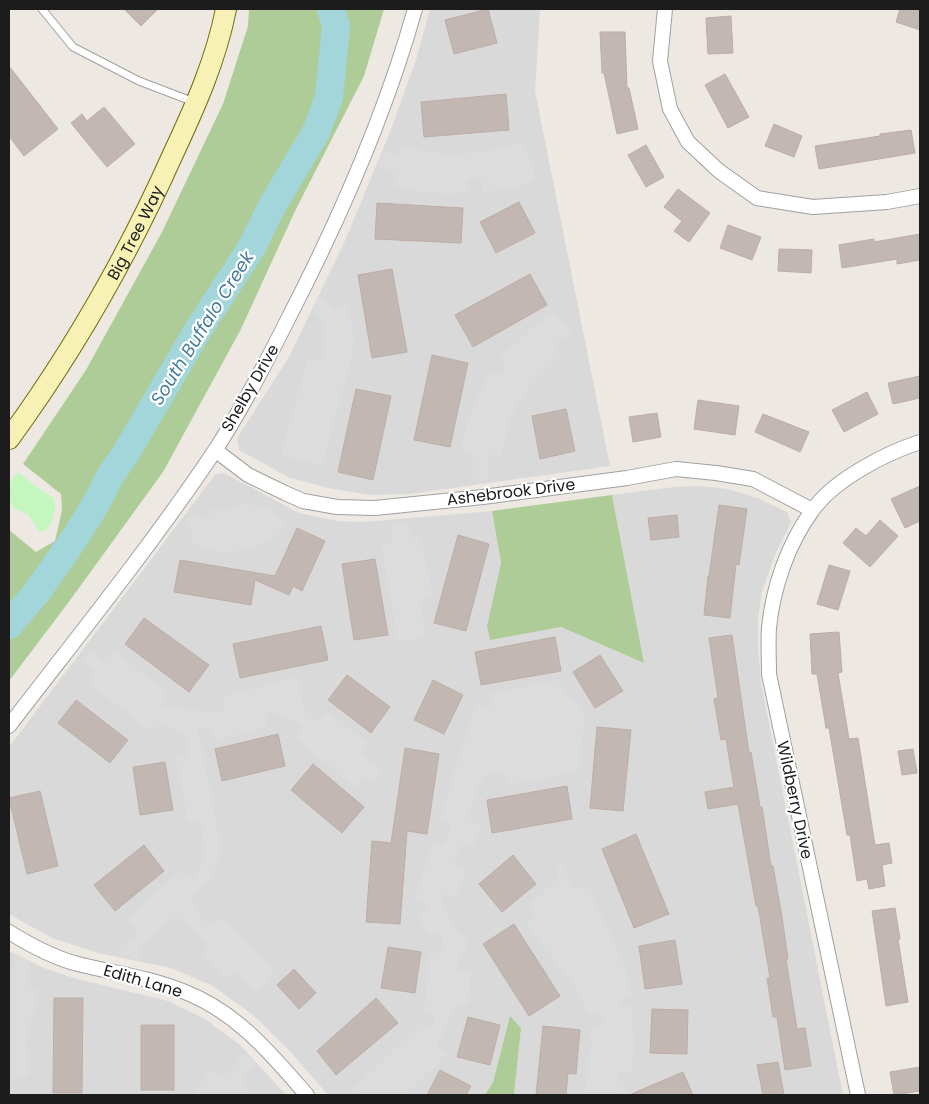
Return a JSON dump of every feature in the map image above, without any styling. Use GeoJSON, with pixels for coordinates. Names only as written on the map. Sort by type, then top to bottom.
{"type":"FeatureCollection","features":[{"type":"Feature","properties":{"kind":"main road","name":"Big Tree Way"},"geometry":{"type":"LineString","coordinates":[[9,440],[60,364],[103,294],[149,208],[211,66],[226,9]]}},
{"type":"Feature","properties":{"kind":"street","name":"Shelby Drive"},"geometry":{"type":"LineString","coordinates":[[9,726],[175,508],[215,450],[264,367],[345,205],[389,92],[415,9]]}},
{"type":"Feature","properties":{"kind":"street"},"geometry":{"type":"LineString","coordinates":[[665,9],[660,61],[670,109],[688,142],[719,171],[757,198],[813,208],[886,202],[920,196]]}},
{"type":"Feature","properties":{"kind":"street","name":"Wildberry Drive"},"geometry":{"type":"LineString","coordinates":[[858,1095],[769,674],[769,629],[776,589],[790,548],[812,510],[847,478],[874,462],[920,442]]}},
{"type":"Feature","properties":{"kind":"street","name":"Ashebrook Drive"},"geometry":{"type":"LineString","coordinates":[[215,450],[248,475],[285,493],[303,501],[337,507],[375,508],[483,497],[676,469],[753,479],[812,510]]}},
{"type":"Feature","properties":{"kind":"street","name":"Edith Lane"},"geometry":{"type":"LineString","coordinates":[[9,932],[29,945],[77,964],[157,982],[210,1004],[229,1016],[262,1044],[306,1095]]}},
{"type":"Feature","properties":{"kind":"lane"},"geometry":{"type":"LineString","coordinates":[[42,9],[73,47],[139,80],[196,103]]}},
{"type":"Feature","properties":{"kind":"shaded area"},"geometry":{"type":"Polygon","coordinates":[[[430,9],[540,9],[535,91],[610,466],[410,494],[371,495],[328,488],[288,477],[239,450],[237,438],[289,357],[344,243],[390,132],[416,60],[430,9]]]}},
{"type":"Feature","properties":{"kind":"shaded area"},"geometry":{"type":"Polygon","coordinates":[[[520,143],[533,167],[535,180],[520,186],[496,191],[482,192],[482,180],[479,178],[471,179],[467,183],[467,193],[441,194],[414,191],[392,185],[395,177],[393,172],[378,167],[384,151],[395,155],[400,153],[403,145],[429,152],[451,154],[486,152],[520,143]]]}},
{"type":"Feature","properties":{"kind":"shaded area"},"geometry":{"type":"Polygon","coordinates":[[[320,296],[336,309],[346,305],[351,317],[354,337],[353,353],[322,466],[281,455],[308,357],[319,360],[324,353],[324,327],[322,319],[312,311],[320,296]]]}},
{"type":"Feature","properties":{"kind":"shaded area"},"geometry":{"type":"Polygon","coordinates":[[[553,313],[564,322],[572,333],[556,344],[555,349],[561,357],[534,381],[521,399],[509,422],[501,456],[491,454],[488,460],[489,479],[473,481],[473,455],[471,452],[461,450],[467,422],[476,399],[490,373],[497,375],[503,373],[504,363],[499,359],[531,328],[553,313]]]}},
{"type":"Feature","properties":{"kind":"shaded area"},"geometry":{"type":"Polygon","coordinates":[[[224,473],[299,513],[337,521],[363,522],[492,511],[501,563],[487,626],[490,640],[561,627],[644,663],[612,495],[674,487],[698,486],[727,489],[758,498],[787,512],[791,522],[774,557],[762,592],[758,618],[761,683],[843,1095],[514,1095],[521,1028],[510,1017],[493,1082],[485,1095],[328,1095],[289,1050],[253,1015],[213,986],[171,968],[98,953],[52,938],[9,914],[9,747],[215,475],[224,473]]]}},
{"type":"Feature","properties":{"kind":"shaded area"},"geometry":{"type":"Polygon","coordinates":[[[251,501],[257,509],[265,507],[288,523],[274,537],[259,546],[241,551],[209,550],[189,542],[193,534],[192,529],[185,525],[194,513],[206,519],[209,517],[212,509],[233,510],[251,501]]]}},
{"type":"Feature","properties":{"kind":"shaded area"},"geometry":{"type":"Polygon","coordinates":[[[407,521],[410,536],[413,538],[421,537],[433,597],[422,599],[420,602],[426,637],[398,642],[381,545],[393,540],[391,524],[407,521]]]}},
{"type":"Feature","properties":{"kind":"shaded area"},"geometry":{"type":"Polygon","coordinates":[[[91,651],[104,661],[114,651],[168,693],[163,702],[164,707],[222,713],[225,709],[222,697],[299,676],[306,711],[317,721],[321,720],[328,712],[368,743],[362,751],[363,755],[382,769],[373,782],[367,777],[363,778],[356,788],[295,738],[301,730],[300,724],[270,712],[266,713],[265,716],[267,727],[215,740],[212,728],[200,728],[198,731],[220,842],[219,859],[212,875],[192,901],[195,909],[209,925],[221,917],[273,969],[269,981],[256,991],[237,972],[225,980],[200,954],[207,947],[207,942],[185,921],[178,918],[170,919],[143,947],[138,959],[115,953],[137,933],[137,929],[128,920],[179,871],[187,878],[194,876],[203,861],[204,845],[200,821],[198,819],[188,822],[176,758],[187,756],[187,741],[182,734],[163,724],[159,725],[152,732],[88,683],[93,670],[82,661],[91,651]]]}},
{"type":"Feature","properties":{"kind":"shaded area"},"geometry":{"type":"Polygon","coordinates":[[[557,680],[585,715],[578,772],[506,785],[504,773],[501,771],[487,774],[482,778],[469,816],[471,821],[481,825],[474,846],[464,844],[460,846],[454,863],[455,867],[466,870],[457,897],[447,894],[443,896],[442,900],[454,929],[466,939],[466,950],[459,956],[457,970],[459,972],[471,973],[468,1004],[456,1004],[438,1044],[438,1047],[446,1055],[406,1095],[356,1095],[352,1090],[421,1023],[427,1028],[431,1027],[434,1023],[434,1014],[424,1013],[430,953],[442,953],[444,949],[441,934],[438,932],[428,935],[417,913],[428,908],[426,904],[414,900],[433,842],[445,844],[451,827],[449,824],[439,821],[476,705],[489,708],[492,706],[490,694],[557,680]]]}},
{"type":"Feature","properties":{"kind":"shaded area"},"geometry":{"type":"Polygon","coordinates":[[[563,864],[571,888],[575,889],[587,884],[616,945],[626,971],[631,997],[619,1001],[622,1007],[632,1006],[634,1041],[632,1072],[622,1071],[617,1073],[618,1080],[625,1082],[624,1091],[620,1095],[585,1094],[591,1043],[590,1027],[602,1023],[600,1014],[588,1015],[575,987],[526,924],[535,917],[535,913],[529,904],[558,879],[557,866],[563,864]]]}},
{"type":"Feature","properties":{"kind":"shaded area"},"geometry":{"type":"Polygon","coordinates":[[[9,951],[44,968],[77,979],[168,1001],[205,1019],[240,1045],[286,1095],[9,1095],[9,951]]]}},
{"type":"Feature","properties":{"kind":"shaded area"},"geometry":{"type":"Polygon","coordinates":[[[17,955],[31,962],[27,983],[29,987],[39,991],[26,1040],[29,1076],[9,1079],[9,986],[17,955]]]}},
{"type":"Feature","properties":{"kind":"shaded area"},"geometry":{"type":"Polygon","coordinates":[[[245,1052],[256,1064],[243,1078],[244,1082],[252,1089],[247,1095],[192,1095],[211,1070],[224,1077],[245,1052]]]}},
{"type":"Feature","properties":{"kind":"green space"},"geometry":{"type":"Polygon","coordinates":[[[249,9],[384,9],[364,76],[295,211],[241,329],[163,472],[9,681],[9,530],[36,552],[55,541],[62,510],[61,494],[23,464],[86,370],[162,232],[223,104],[248,26],[249,9]]]}},
{"type":"Feature","properties":{"kind":"green space"},"geometry":{"type":"Polygon","coordinates":[[[18,472],[43,492],[54,498],[54,516],[45,531],[39,531],[28,514],[15,509],[9,500],[9,484],[18,472]]]}},
{"type":"Feature","properties":{"kind":"green space"},"geometry":{"type":"Polygon","coordinates":[[[612,495],[644,663],[561,627],[490,640],[487,626],[501,563],[492,511],[612,495]]]}},
{"type":"Feature","properties":{"kind":"green space"},"geometry":{"type":"Polygon","coordinates":[[[510,1016],[521,1028],[514,1095],[485,1095],[493,1082],[510,1016]]]}},
{"type":"Feature","properties":{"kind":"building"},"geometry":{"type":"Polygon","coordinates":[[[124,9],[158,9],[141,26],[124,9]]]}},
{"type":"Feature","properties":{"kind":"building"},"geometry":{"type":"Polygon","coordinates":[[[488,9],[497,43],[454,54],[445,20],[488,9]]]}},
{"type":"Feature","properties":{"kind":"building"},"geometry":{"type":"Polygon","coordinates":[[[900,9],[920,9],[920,30],[896,22],[900,9]]]}},
{"type":"Feature","properties":{"kind":"building"},"geometry":{"type":"Polygon","coordinates":[[[731,16],[733,53],[708,54],[706,18],[731,16]]]}},
{"type":"Feature","properties":{"kind":"building"},"geometry":{"type":"Polygon","coordinates":[[[600,32],[625,32],[627,88],[629,88],[638,129],[617,134],[604,73],[602,73],[600,32]]]}},
{"type":"Feature","properties":{"kind":"building"},"geometry":{"type":"Polygon","coordinates":[[[9,66],[58,129],[24,156],[9,136],[9,66]]]}},
{"type":"Feature","properties":{"kind":"building"},"geometry":{"type":"Polygon","coordinates":[[[725,74],[749,117],[728,128],[705,85],[725,74]]]}},
{"type":"Feature","properties":{"kind":"building"},"geometry":{"type":"Polygon","coordinates":[[[506,94],[509,130],[424,137],[421,102],[506,94]]]}},
{"type":"Feature","properties":{"kind":"building"},"geometry":{"type":"Polygon","coordinates":[[[104,107],[135,144],[107,167],[71,123],[82,114],[87,121],[104,107]]]}},
{"type":"Feature","properties":{"kind":"building"},"geometry":{"type":"Polygon","coordinates":[[[774,124],[802,136],[794,157],[765,146],[774,124]]]}},
{"type":"Feature","properties":{"kind":"building"},"geometry":{"type":"Polygon","coordinates":[[[911,130],[915,153],[819,169],[815,146],[911,130]]]}},
{"type":"Feature","properties":{"kind":"building"},"geometry":{"type":"Polygon","coordinates":[[[646,145],[664,177],[646,187],[628,155],[646,145]]]}},
{"type":"Feature","properties":{"kind":"building"},"geometry":{"type":"Polygon","coordinates":[[[678,189],[710,213],[689,242],[674,231],[682,221],[664,207],[678,189]]]}},
{"type":"Feature","properties":{"kind":"building"},"geometry":{"type":"Polygon","coordinates":[[[519,202],[535,233],[496,253],[480,222],[519,202]]]}},
{"type":"Feature","properties":{"kind":"building"},"geometry":{"type":"Polygon","coordinates":[[[377,203],[463,208],[461,243],[375,239],[377,203]]]}},
{"type":"Feature","properties":{"kind":"building"},"geometry":{"type":"Polygon","coordinates":[[[728,225],[761,237],[752,260],[720,248],[728,225]]]}},
{"type":"Feature","properties":{"kind":"building"},"geometry":{"type":"Polygon","coordinates":[[[920,234],[920,260],[897,264],[897,259],[842,268],[839,245],[874,239],[874,242],[920,234]]]}},
{"type":"Feature","properties":{"kind":"building"},"geometry":{"type":"Polygon","coordinates":[[[779,249],[812,250],[811,273],[778,271],[779,249]]]}},
{"type":"Feature","properties":{"kind":"building"},"geometry":{"type":"Polygon","coordinates":[[[392,269],[407,352],[372,358],[358,275],[392,269]]]}},
{"type":"Feature","properties":{"kind":"building"},"geometry":{"type":"Polygon","coordinates":[[[530,274],[547,305],[473,347],[455,315],[530,274]]]}},
{"type":"Feature","properties":{"kind":"building"},"geometry":{"type":"Polygon","coordinates":[[[432,355],[468,363],[450,447],[414,440],[432,355]]]}},
{"type":"Feature","properties":{"kind":"building"},"geometry":{"type":"Polygon","coordinates":[[[920,376],[920,398],[893,404],[888,383],[920,376]]]}},
{"type":"Feature","properties":{"kind":"building"},"geometry":{"type":"Polygon","coordinates":[[[356,389],[391,396],[373,480],[338,472],[356,389]]]}},
{"type":"Feature","properties":{"kind":"building"},"geometry":{"type":"Polygon","coordinates":[[[867,392],[878,414],[844,432],[832,410],[867,392]]]}},
{"type":"Feature","properties":{"kind":"building"},"geometry":{"type":"Polygon","coordinates":[[[698,400],[739,406],[735,435],[694,429],[698,400]]]}},
{"type":"Feature","properties":{"kind":"building"},"geometry":{"type":"Polygon","coordinates":[[[566,409],[575,451],[540,459],[532,416],[566,409]]]}},
{"type":"Feature","properties":{"kind":"building"},"geometry":{"type":"Polygon","coordinates":[[[657,413],[661,437],[633,442],[629,417],[657,413]]]}},
{"type":"Feature","properties":{"kind":"building"},"geometry":{"type":"Polygon","coordinates":[[[763,414],[809,432],[800,452],[755,432],[763,414]]]}},
{"type":"Feature","properties":{"kind":"building"},"geometry":{"type":"Polygon","coordinates":[[[920,486],[920,521],[905,528],[891,499],[920,486]]]}},
{"type":"Feature","properties":{"kind":"building"},"geometry":{"type":"Polygon","coordinates":[[[719,505],[747,509],[739,565],[736,564],[730,618],[704,615],[719,505]]]}},
{"type":"Feature","properties":{"kind":"building"},"geometry":{"type":"Polygon","coordinates":[[[677,515],[679,537],[651,540],[648,518],[677,515]]]}},
{"type":"Feature","properties":{"kind":"building"},"geometry":{"type":"Polygon","coordinates":[[[880,520],[898,536],[870,567],[843,543],[856,528],[866,536],[880,520]]]}},
{"type":"Feature","properties":{"kind":"building"},"geometry":{"type":"Polygon","coordinates":[[[297,528],[325,541],[302,591],[293,586],[289,595],[255,580],[251,605],[174,592],[180,560],[275,576],[297,528]]]}},
{"type":"Feature","properties":{"kind":"building"},"geometry":{"type":"Polygon","coordinates":[[[458,535],[489,544],[466,631],[434,623],[458,535]]]}},
{"type":"Feature","properties":{"kind":"building"},"geometry":{"type":"Polygon","coordinates":[[[375,559],[388,635],[354,640],[342,564],[375,559]]]}},
{"type":"Feature","properties":{"kind":"building"},"geometry":{"type":"Polygon","coordinates":[[[829,565],[850,571],[838,610],[817,604],[829,565]]]}},
{"type":"Feature","properties":{"kind":"building"},"geometry":{"type":"Polygon","coordinates":[[[144,618],[209,665],[189,692],[125,644],[144,618]]]}},
{"type":"Feature","properties":{"kind":"building"},"geometry":{"type":"Polygon","coordinates":[[[321,626],[328,660],[240,678],[233,644],[321,626]]]}},
{"type":"Feature","properties":{"kind":"building"},"geometry":{"type":"Polygon","coordinates":[[[839,632],[842,672],[838,673],[849,739],[858,738],[875,845],[889,843],[892,863],[882,865],[885,886],[869,889],[867,879],[857,881],[850,835],[847,835],[829,728],[826,728],[817,674],[812,674],[810,634],[839,632]]]}},
{"type":"Feature","properties":{"kind":"building"},"geometry":{"type":"Polygon","coordinates":[[[732,635],[749,753],[751,752],[782,917],[788,959],[786,959],[797,1029],[805,1028],[811,1066],[785,1070],[777,1017],[773,1017],[767,978],[770,978],[738,804],[708,809],[705,792],[734,787],[726,739],[721,740],[714,699],[718,698],[709,638],[732,635]]]}},
{"type":"Feature","properties":{"kind":"building"},"geometry":{"type":"Polygon","coordinates":[[[555,637],[561,671],[481,685],[475,652],[555,637]]]}},
{"type":"Feature","properties":{"kind":"building"},"geometry":{"type":"Polygon","coordinates":[[[600,655],[623,691],[595,708],[573,672],[600,655]]]}},
{"type":"Feature","properties":{"kind":"building"},"geometry":{"type":"Polygon","coordinates":[[[347,675],[390,707],[371,733],[328,700],[347,675]]]}},
{"type":"Feature","properties":{"kind":"building"},"geometry":{"type":"Polygon","coordinates":[[[433,680],[463,695],[444,734],[414,720],[433,680]]]}},
{"type":"Feature","properties":{"kind":"building"},"geometry":{"type":"Polygon","coordinates":[[[76,700],[128,740],[110,763],[58,723],[76,700]]]}},
{"type":"Feature","properties":{"kind":"building"},"geometry":{"type":"Polygon","coordinates":[[[597,727],[631,730],[623,811],[590,808],[597,727]]]}},
{"type":"Feature","properties":{"kind":"building"},"geometry":{"type":"Polygon","coordinates":[[[278,734],[285,766],[222,781],[215,749],[278,734]]]}},
{"type":"Feature","properties":{"kind":"building"},"geometry":{"type":"Polygon","coordinates":[[[405,748],[439,754],[427,834],[407,831],[400,924],[366,922],[372,841],[391,843],[405,748]]]}},
{"type":"Feature","properties":{"kind":"building"},"geometry":{"type":"Polygon","coordinates":[[[913,749],[917,773],[902,775],[898,751],[913,749]]]}},
{"type":"Feature","properties":{"kind":"building"},"geometry":{"type":"Polygon","coordinates":[[[165,762],[173,810],[140,815],[133,767],[165,762]]]}},
{"type":"Feature","properties":{"kind":"building"},"geometry":{"type":"Polygon","coordinates":[[[313,764],[364,807],[342,833],[291,790],[313,764]]]}},
{"type":"Feature","properties":{"kind":"building"},"geometry":{"type":"Polygon","coordinates":[[[567,786],[572,819],[492,833],[487,800],[567,786]]]}},
{"type":"Feature","properties":{"kind":"building"},"geometry":{"type":"Polygon","coordinates":[[[40,791],[58,866],[27,874],[9,798],[40,791]]]}},
{"type":"Feature","properties":{"kind":"building"},"geometry":{"type":"Polygon","coordinates":[[[636,834],[669,914],[634,928],[602,849],[636,834]]]}},
{"type":"Feature","properties":{"kind":"building"},"geometry":{"type":"Polygon","coordinates":[[[144,845],[164,871],[115,911],[94,885],[144,845]]]}},
{"type":"Feature","properties":{"kind":"building"},"geometry":{"type":"Polygon","coordinates":[[[513,855],[536,884],[502,912],[479,884],[513,855]]]}},
{"type":"Feature","properties":{"kind":"building"},"geometry":{"type":"Polygon","coordinates":[[[895,908],[908,1002],[886,1006],[872,911],[895,908]]]}},
{"type":"Feature","properties":{"kind":"building"},"geometry":{"type":"Polygon","coordinates":[[[514,924],[560,996],[529,1016],[483,944],[514,924]]]}},
{"type":"Feature","properties":{"kind":"building"},"geometry":{"type":"Polygon","coordinates":[[[675,940],[682,984],[645,989],[639,946],[675,940]]]}},
{"type":"Feature","properties":{"kind":"building"},"geometry":{"type":"Polygon","coordinates":[[[388,947],[421,952],[415,993],[381,988],[388,947]]]}},
{"type":"Feature","properties":{"kind":"building"},"geometry":{"type":"Polygon","coordinates":[[[294,969],[316,993],[299,1009],[277,985],[294,969]]]}},
{"type":"Feature","properties":{"kind":"building"},"geometry":{"type":"Polygon","coordinates":[[[54,998],[83,998],[82,1093],[53,1093],[54,998]]]}},
{"type":"Feature","properties":{"kind":"building"},"geometry":{"type":"Polygon","coordinates":[[[376,998],[398,1023],[336,1075],[317,1051],[376,998]]]}},
{"type":"Feature","properties":{"kind":"building"},"geometry":{"type":"Polygon","coordinates":[[[652,1009],[688,1010],[687,1054],[650,1053],[652,1009]]]}},
{"type":"Feature","properties":{"kind":"building"},"geometry":{"type":"Polygon","coordinates":[[[468,1017],[500,1025],[490,1065],[457,1057],[468,1017]]]}},
{"type":"Feature","properties":{"kind":"building"},"geometry":{"type":"Polygon","coordinates":[[[141,1025],[174,1025],[174,1090],[141,1090],[141,1025]]]}},
{"type":"Feature","properties":{"kind":"building"},"geometry":{"type":"Polygon","coordinates":[[[543,1026],[580,1030],[576,1074],[568,1073],[566,1095],[536,1095],[543,1026]]]}},
{"type":"Feature","properties":{"kind":"building"},"geometry":{"type":"Polygon","coordinates":[[[778,1062],[784,1095],[763,1095],[757,1065],[778,1062]]]}},
{"type":"Feature","properties":{"kind":"building"},"geometry":{"type":"Polygon","coordinates":[[[920,1067],[920,1091],[894,1095],[890,1072],[920,1067]]]}},
{"type":"Feature","properties":{"kind":"building"},"geometry":{"type":"Polygon","coordinates":[[[440,1070],[471,1086],[466,1095],[427,1095],[440,1070]]]}},
{"type":"Feature","properties":{"kind":"building"},"geometry":{"type":"Polygon","coordinates":[[[683,1072],[693,1095],[629,1095],[683,1072]]]}},
{"type":"Feature","properties":{"kind":"waterway","name":"South Buffalo Creek"},"geometry":{"type":"LineString","coordinates":[[9,625],[37,592],[76,536],[198,330],[252,247],[271,208],[316,132],[329,97],[336,27],[331,9]]}}]}
